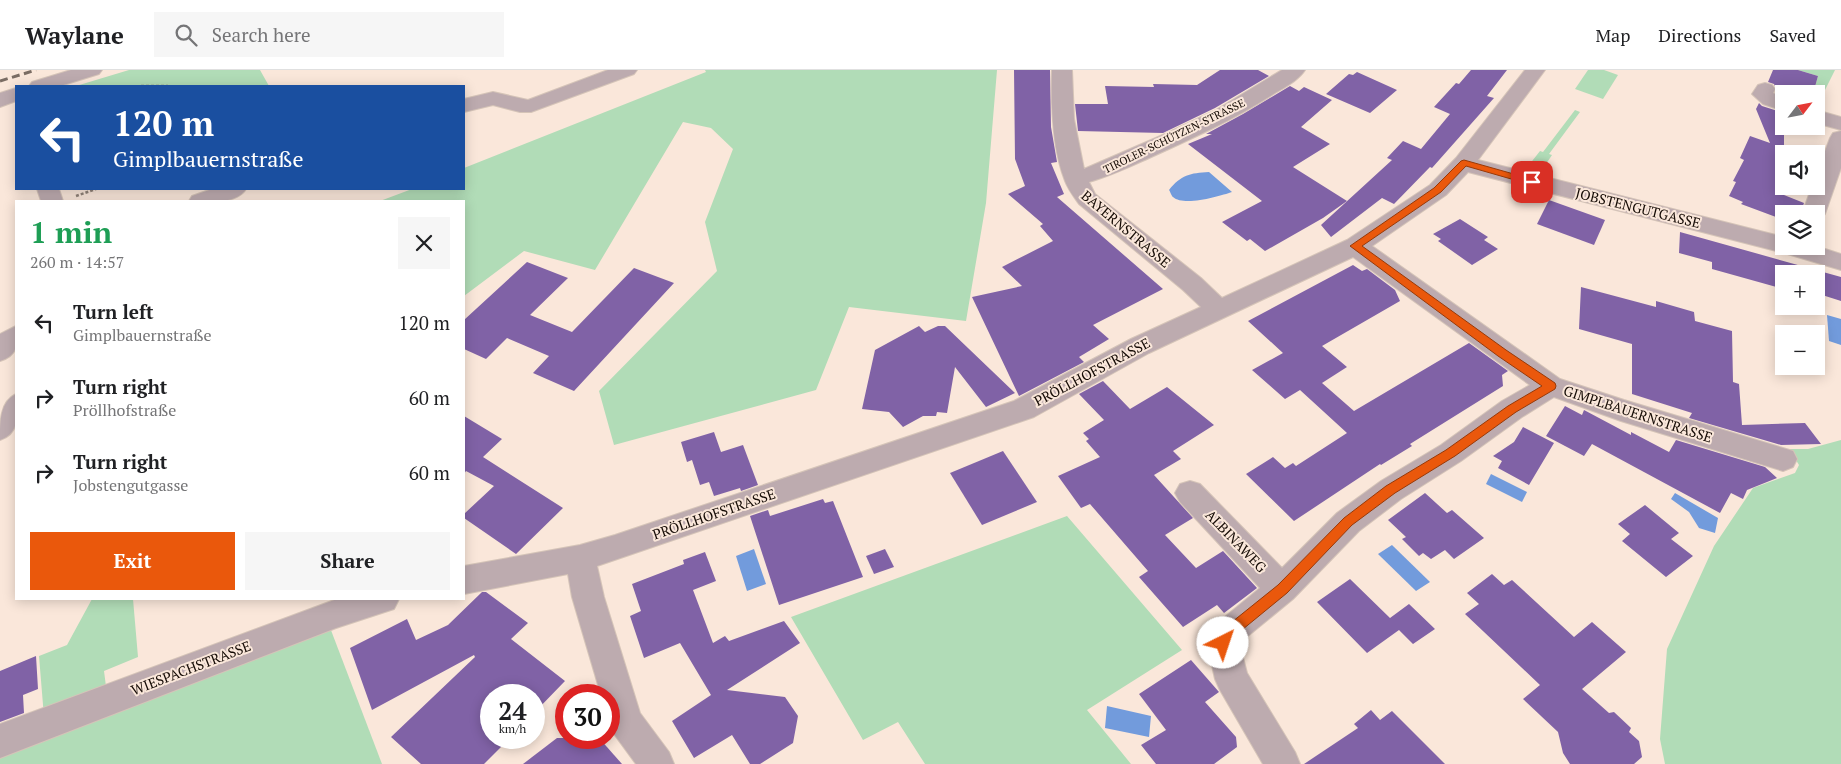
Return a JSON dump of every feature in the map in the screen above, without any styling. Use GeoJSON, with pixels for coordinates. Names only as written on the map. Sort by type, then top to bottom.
{"type":"FeatureCollection","features":[{"type":"Feature","properties":{"kind":"street"},"geometry":{"type":"LineString","coordinates":[[42,85],[92,70]]}},
{"type":"Feature","properties":{"kind":"street"},"geometry":{"type":"LineString","coordinates":[[465,106],[478,100],[491,98],[504,100],[519,107],[531,106],[628,70]]}},
{"type":"Feature","properties":{"kind":"street","name":"BAYERNSTRASSE"},"geometry":{"type":"LineString","coordinates":[[1062,70],[1069,162],[1080,190],[1087,199],[1192,284],[1219,310]]}},
{"type":"Feature","properties":{"kind":"street","name":"TIROLER-SCHÜTZEN-STRASSE"},"geometry":{"type":"LineString","coordinates":[[1075,179],[1096,173],[1230,111],[1295,70]]}},
{"type":"Feature","properties":{"kind":"street","name":"PRÖLLHOFSTRASSE"},"geometry":{"type":"LineString","coordinates":[[580,558],[615,548],[1016,412],[1140,346],[1355,246],[1438,190],[1464,163],[1535,70]]}},
{"type":"Feature","properties":{"kind":"street"},"geometry":{"type":"LineString","coordinates":[[1765,88],[1762,94],[1765,98],[1775,102]]}},
{"type":"Feature","properties":{"kind":"street"},"geometry":{"type":"LineString","coordinates":[[0,101],[15,94]]}},
{"type":"Feature","properties":{"kind":"street"},"geometry":{"type":"LineString","coordinates":[[1825,119],[1841,124]]}},
{"type":"Feature","properties":{"kind":"street"},"geometry":{"type":"LineString","coordinates":[[1816,205],[1841,138]]}},
{"type":"Feature","properties":{"kind":"street","name":"JOBSTENGUTGASSE"},"geometry":{"type":"LineString","coordinates":[[1464,163],[1496,173],[1775,243]]}},
{"type":"Feature","properties":{"kind":"street"},"geometry":{"type":"LineString","coordinates":[[203,200],[232,190]]}},
{"type":"Feature","properties":{"kind":"street","name":"GIMPLBAUERNSTRASSE"},"geometry":{"type":"LineString","coordinates":[[1355,246],[1502,353],[1551,386],[1621,410],[1783,459]]}},
{"type":"Feature","properties":{"kind":"street","name":"JOBSTENGUTGASSE"},"geometry":{"type":"LineString","coordinates":[[1819,255],[1841,262]]}},
{"type":"Feature","properties":{"kind":"street"},"geometry":{"type":"LineString","coordinates":[[0,351],[6,343],[15,337]]}},
{"type":"Feature","properties":{"kind":"street"},"geometry":{"type":"LineString","coordinates":[[1273,759],[1232,679],[1223,643],[1232,630],[1282,589],[1348,522],[1391,490],[1450,453],[1512,409],[1551,386]]}},
{"type":"Feature","properties":{"kind":"street"},"geometry":{"type":"LineString","coordinates":[[0,429],[15,406]]}},
{"type":"Feature","properties":{"kind":"street","name":"ALBINAWEG"},"geometry":{"type":"LineString","coordinates":[[1190,493],[1282,589]]}},
{"type":"Feature","properties":{"kind":"street"},"geometry":{"type":"LineString","coordinates":[[465,580],[580,558],[588,596],[626,722],[657,764]]}},
{"type":"Feature","properties":{"kind":"street","name":"WIESPACHSTRASSE"},"geometry":{"type":"LineString","coordinates":[[0,741],[334,614],[380,600]]}},
{"type":"Feature","properties":{"kind":"path"},"geometry":{"type":"LineString","coordinates":[[56,196],[90,190]]}},
{"type":"Feature","properties":{"kind":"green space"},"geometry":{"type":"Polygon","coordinates":[[[129,70],[260,70],[268,85],[79,85],[129,70]]]}},
{"type":"Feature","properties":{"kind":"green space"},"geometry":{"type":"Polygon","coordinates":[[[705,70],[997,70],[986,203],[966,321],[849,307],[816,390],[614,445],[599,391],[717,271],[705,222],[733,149],[711,128],[683,122],[595,270],[524,251],[465,295],[465,200],[383,200],[409,190],[465,190],[465,168],[706,72],[705,70]]]}},
{"type":"Feature","properties":{"kind":"green space"},"geometry":{"type":"Polygon","coordinates":[[[1588,70],[1604,70],[1618,75],[1603,99],[1575,89],[1588,70]]]}},
{"type":"Feature","properties":{"kind":"green space"},"geometry":{"type":"Polygon","coordinates":[[[1798,70],[1835,70],[1825,90],[1825,85],[1816,85],[1818,76],[1798,70]]]}},
{"type":"Feature","properties":{"kind":"green space"},"geometry":{"type":"Polygon","coordinates":[[[1575,110],[1580,112],[1549,154],[1552,155],[1542,170],[1529,165],[1540,151],[1543,152],[1575,110]]]}},
{"type":"Feature","properties":{"kind":"green space"},"geometry":{"type":"Polygon","coordinates":[[[1841,440],[1841,764],[1665,764],[1660,739],[1667,649],[1714,546],[1753,488],[1795,473],[1799,465],[1789,449],[1808,449],[1841,440]]]}},
{"type":"Feature","properties":{"kind":"green space"},"geometry":{"type":"Polygon","coordinates":[[[1067,516],[1182,650],[1087,710],[1131,764],[925,764],[898,722],[863,740],[791,617],[1067,516]]]}},
{"type":"Feature","properties":{"kind":"green space"},"geometry":{"type":"Polygon","coordinates":[[[91,600],[133,600],[138,657],[104,671],[107,694],[44,717],[39,656],[67,645],[91,600]]]}},
{"type":"Feature","properties":{"kind":"green space"},"geometry":{"type":"Polygon","coordinates":[[[329,625],[382,764],[0,764],[0,753],[329,625]]]}},
{"type":"Feature","properties":{"kind":"water"},"geometry":{"type":"Polygon","coordinates":[[[1209,172],[1232,192],[1193,201],[1178,200],[1172,196],[1169,190],[1182,178],[1191,174],[1209,172]]]}},
{"type":"Feature","properties":{"kind":"water"},"geometry":{"type":"Polygon","coordinates":[[[1827,315],[1841,319],[1841,345],[1829,341],[1827,315]]]}},
{"type":"Feature","properties":{"kind":"water"},"geometry":{"type":"Polygon","coordinates":[[[1491,474],[1527,492],[1522,502],[1486,484],[1491,474]]]}},
{"type":"Feature","properties":{"kind":"water"},"geometry":{"type":"Polygon","coordinates":[[[1675,493],[1718,518],[1715,533],[1699,528],[1689,512],[1671,499],[1675,493]]]}},
{"type":"Feature","properties":{"kind":"water"},"geometry":{"type":"Polygon","coordinates":[[[1392,545],[1430,582],[1416,591],[1378,554],[1392,545]]]}},
{"type":"Feature","properties":{"kind":"water"},"geometry":{"type":"Polygon","coordinates":[[[754,549],[766,584],[747,591],[736,556],[754,549]]]}},
{"type":"Feature","properties":{"kind":"water"},"geometry":{"type":"Polygon","coordinates":[[[1107,706],[1151,716],[1149,737],[1105,728],[1107,706]]]}},
{"type":"Feature","properties":{"kind":"building"},"geometry":{"type":"Polygon","coordinates":[[[1014,70],[1050,70],[1051,127],[1057,162],[1051,163],[1064,194],[1057,197],[1163,289],[1093,325],[1109,339],[1079,357],[1084,362],[1019,396],[972,297],[1022,286],[1002,267],[1053,241],[1040,226],[1043,224],[1008,194],[1025,186],[1015,159],[1014,70]]]}},
{"type":"Feature","properties":{"kind":"building"},"geometry":{"type":"Polygon","coordinates":[[[1220,70],[1258,70],[1269,76],[1215,108],[1163,133],[1078,131],[1075,104],[1108,104],[1105,86],[1154,87],[1153,84],[1197,85],[1220,70]]]}},
{"type":"Feature","properties":{"kind":"building"},"geometry":{"type":"Polygon","coordinates":[[[1471,70],[1507,70],[1487,96],[1494,98],[1432,168],[1430,167],[1394,204],[1382,198],[1331,237],[1321,225],[1392,160],[1387,158],[1403,141],[1421,149],[1450,114],[1434,107],[1471,70]]]}},
{"type":"Feature","properties":{"kind":"building"},"geometry":{"type":"Polygon","coordinates":[[[1773,70],[1798,70],[1818,76],[1816,85],[1775,86],[1768,82],[1773,70]]]}},
{"type":"Feature","properties":{"kind":"building"},"geometry":{"type":"Polygon","coordinates":[[[1357,72],[1397,90],[1370,113],[1326,94],[1349,74],[1353,75],[1357,72]]]}},
{"type":"Feature","properties":{"kind":"building"},"geometry":{"type":"Polygon","coordinates":[[[1290,86],[1299,91],[1304,87],[1332,100],[1301,127],[1330,144],[1293,167],[1347,201],[1323,218],[1265,251],[1250,239],[1247,241],[1222,222],[1262,201],[1188,144],[1212,134],[1206,134],[1290,86]]]}},
{"type":"Feature","properties":{"kind":"building"},"geometry":{"type":"Polygon","coordinates":[[[1759,103],[1762,106],[1775,110],[1775,135],[1784,135],[1784,145],[1775,145],[1775,195],[1784,195],[1804,203],[1803,205],[1775,205],[1775,217],[1741,204],[1743,202],[1729,196],[1736,182],[1733,181],[1744,160],[1740,158],[1750,136],[1770,143],[1756,109],[1759,103]]]}},
{"type":"Feature","properties":{"kind":"building"},"geometry":{"type":"Polygon","coordinates":[[[1549,200],[1605,220],[1594,245],[1537,224],[1549,200]]]}},
{"type":"Feature","properties":{"kind":"building"},"geometry":{"type":"Polygon","coordinates":[[[1460,219],[1488,237],[1484,240],[1498,249],[1472,265],[1438,241],[1441,239],[1433,234],[1460,219]]]}},
{"type":"Feature","properties":{"kind":"building"},"geometry":{"type":"Polygon","coordinates":[[[1680,232],[1798,265],[1775,265],[1775,286],[1712,269],[1712,262],[1679,253],[1680,232]]]}},
{"type":"Feature","properties":{"kind":"building"},"geometry":{"type":"Polygon","coordinates":[[[527,262],[568,278],[530,315],[572,332],[634,268],[674,283],[574,391],[533,373],[549,356],[507,338],[486,359],[465,349],[465,319],[527,262]]]}},
{"type":"Feature","properties":{"kind":"building"},"geometry":{"type":"Polygon","coordinates":[[[1353,265],[1362,271],[1367,269],[1395,290],[1400,301],[1322,346],[1347,367],[1322,383],[1354,411],[1469,343],[1508,371],[1502,375],[1503,386],[1410,444],[1412,446],[1380,464],[1294,521],[1246,474],[1273,457],[1285,468],[1293,463],[1296,466],[1347,433],[1300,390],[1285,399],[1252,370],[1283,353],[1248,321],[1353,265]]]}},
{"type":"Feature","properties":{"kind":"building"},"geometry":{"type":"Polygon","coordinates":[[[1825,273],[1841,277],[1841,301],[1825,296],[1825,273]]]}},
{"type":"Feature","properties":{"kind":"building"},"geometry":{"type":"Polygon","coordinates":[[[1581,287],[1656,307],[1656,301],[1694,312],[1695,321],[1732,331],[1733,382],[1739,384],[1742,425],[1805,423],[1821,444],[1781,445],[1689,418],[1692,413],[1632,394],[1632,344],[1579,329],[1581,287]]]}},
{"type":"Feature","properties":{"kind":"building"},"geometry":{"type":"Polygon","coordinates":[[[919,326],[925,332],[938,326],[945,326],[1015,393],[986,407],[955,367],[947,413],[937,412],[936,416],[923,416],[903,427],[889,412],[862,409],[875,350],[919,326]]]}},
{"type":"Feature","properties":{"kind":"building"},"geometry":{"type":"Polygon","coordinates":[[[1103,381],[1130,409],[1167,387],[1214,425],[1173,451],[1181,459],[1154,475],[1193,518],[1165,535],[1196,568],[1223,551],[1257,588],[1224,613],[1217,605],[1183,627],[1139,577],[1148,571],[1090,504],[1081,508],[1058,476],[1100,457],[1086,441],[1089,439],[1083,433],[1104,420],[1079,394],[1103,381]]]}},
{"type":"Feature","properties":{"kind":"building"},"geometry":{"type":"Polygon","coordinates":[[[1565,406],[1582,415],[1584,410],[1631,435],[1631,432],[1669,452],[1676,440],[1765,467],[1777,478],[1747,490],[1743,499],[1731,493],[1720,513],[1592,444],[1584,456],[1546,436],[1565,406]]]}},
{"type":"Feature","properties":{"kind":"building"},"geometry":{"type":"Polygon","coordinates":[[[465,417],[502,439],[483,457],[563,508],[516,554],[465,519],[465,513],[494,486],[466,471],[465,472],[465,417]]]}},
{"type":"Feature","properties":{"kind":"building"},"geometry":{"type":"Polygon","coordinates":[[[1523,427],[1554,443],[1529,485],[1498,468],[1502,461],[1493,456],[1514,442],[1523,427]]]}},
{"type":"Feature","properties":{"kind":"building"},"geometry":{"type":"Polygon","coordinates":[[[714,432],[721,452],[743,445],[758,485],[741,491],[740,488],[714,496],[709,482],[700,485],[692,460],[687,462],[681,442],[714,432]]]}},
{"type":"Feature","properties":{"kind":"building"},"geometry":{"type":"Polygon","coordinates":[[[1003,451],[1037,502],[982,525],[950,473],[1003,451]]]}},
{"type":"Feature","properties":{"kind":"building"},"geometry":{"type":"Polygon","coordinates":[[[1425,493],[1447,513],[1452,510],[1484,538],[1454,559],[1445,550],[1431,559],[1423,553],[1419,556],[1402,539],[1406,537],[1388,520],[1425,493]]]}},
{"type":"Feature","properties":{"kind":"building"},"geometry":{"type":"Polygon","coordinates":[[[823,499],[825,503],[833,501],[863,577],[779,605],[750,516],[768,510],[770,516],[823,499]]]}},
{"type":"Feature","properties":{"kind":"building"},"geometry":{"type":"Polygon","coordinates":[[[1645,505],[1679,533],[1671,539],[1693,556],[1666,577],[1622,541],[1630,534],[1618,524],[1645,505]]]}},
{"type":"Feature","properties":{"kind":"building"},"geometry":{"type":"Polygon","coordinates":[[[885,549],[894,567],[874,574],[866,556],[885,549]]]}},
{"type":"Feature","properties":{"kind":"building"},"geometry":{"type":"Polygon","coordinates":[[[705,552],[716,581],[693,590],[713,643],[725,636],[729,641],[784,621],[800,643],[727,690],[785,697],[798,716],[793,743],[760,764],[750,764],[732,735],[694,758],[672,721],[711,695],[680,643],[644,658],[630,616],[641,611],[632,584],[684,564],[683,560],[705,552]]]}},
{"type":"Feature","properties":{"kind":"building"},"geometry":{"type":"Polygon","coordinates":[[[1492,574],[1504,585],[1512,580],[1574,637],[1592,622],[1626,652],[1582,689],[1609,713],[1614,712],[1631,728],[1629,732],[1639,741],[1642,757],[1634,764],[1570,764],[1563,753],[1558,732],[1523,699],[1540,685],[1465,614],[1479,604],[1467,593],[1492,574]]]}},
{"type":"Feature","properties":{"kind":"building"},"geometry":{"type":"Polygon","coordinates":[[[1350,579],[1390,618],[1409,604],[1435,629],[1413,644],[1399,630],[1367,653],[1317,602],[1350,579]]]}},
{"type":"Feature","properties":{"kind":"building"},"geometry":{"type":"Polygon","coordinates":[[[482,592],[486,592],[528,623],[511,639],[565,681],[562,684],[555,684],[555,691],[545,702],[545,684],[480,684],[480,749],[499,749],[484,764],[421,764],[391,737],[475,657],[474,655],[372,710],[350,648],[407,619],[416,640],[448,625],[482,592]]]}},
{"type":"Feature","properties":{"kind":"building"},"geometry":{"type":"Polygon","coordinates":[[[36,656],[38,689],[23,695],[24,713],[0,722],[0,671],[36,656]]]}},
{"type":"Feature","properties":{"kind":"building"},"geometry":{"type":"Polygon","coordinates":[[[1191,660],[1219,692],[1205,702],[1236,737],[1237,747],[1214,764],[1156,764],[1141,745],[1166,730],[1139,694],[1191,660]]]}},
{"type":"Feature","properties":{"kind":"building"},"geometry":{"type":"Polygon","coordinates":[[[1371,710],[1380,720],[1392,711],[1445,764],[1304,764],[1358,728],[1354,724],[1371,710]]]}},
{"type":"Feature","properties":{"kind":"building"},"geometry":{"type":"Polygon","coordinates":[[[555,740],[555,749],[609,749],[622,764],[523,764],[555,740]]]}},
{"type":"Feature","properties":{"kind":"railway"},"geometry":{"type":"LineString","coordinates":[[0,81],[36,70]]}},
{"type":"Feature","properties":{"kind":"route"},"geometry":{"type":"LineString","coordinates":[[1223,643],[1232,630],[1282,589],[1348,522],[1391,490],[1450,453],[1512,409],[1551,386],[1406,285],[1355,246],[1438,190],[1464,163],[1532,182]]}}]}
